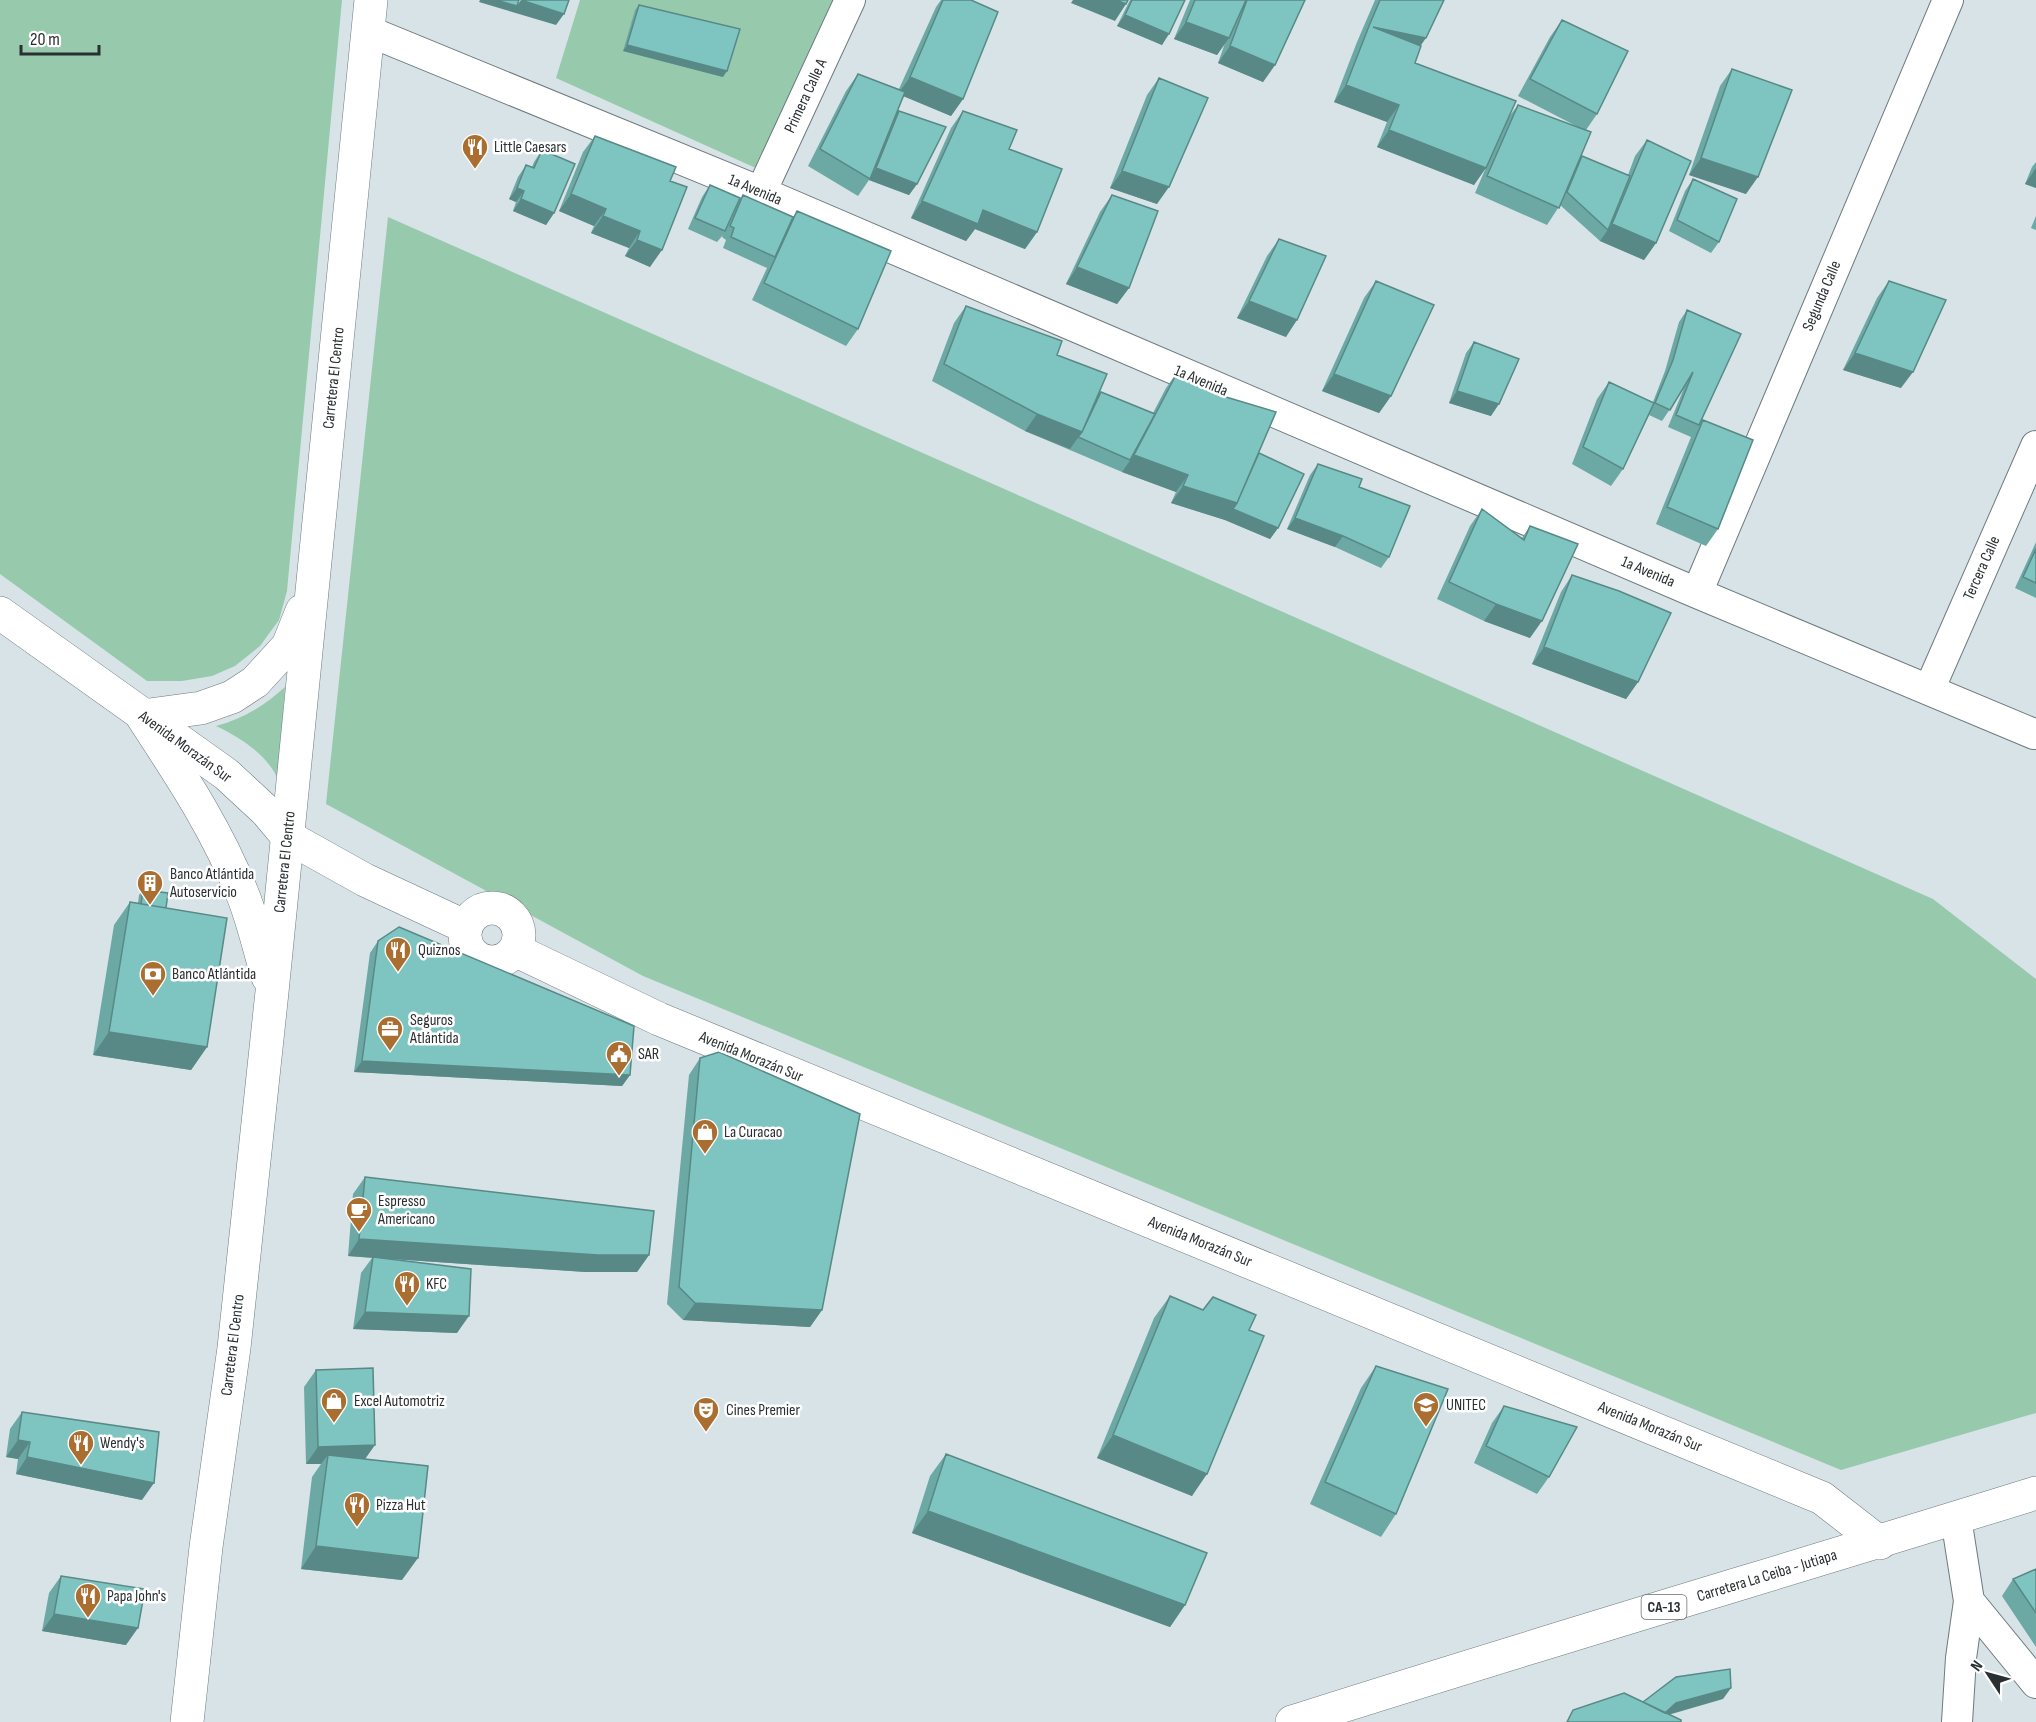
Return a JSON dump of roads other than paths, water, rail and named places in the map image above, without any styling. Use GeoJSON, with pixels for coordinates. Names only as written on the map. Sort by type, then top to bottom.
{"type":"FeatureCollection","features":[{"type":"Feature","properties":{"kind":"main road","name":"Carretera El Centro"},"geometry":{"type":"LineString","coordinates":[[187,1722],[209,1523],[234,1348],[272,992],[315,579],[369,15]]}},
{"type":"Feature","properties":{"kind":"main road"},"geometry":{"type":"LineString","coordinates":[[272,992],[243,894],[218,840],[196,799],[142,716],[201,708],[232,697],[255,682],[288,646],[315,579]]}},
{"type":"Feature","properties":{"kind":"main road","name":"Avenida Morazán Sur"},"geometry":{"type":"LineString","coordinates":[[0,613],[226,774],[266,811],[288,837],[366,880],[466,927],[470,919],[485,909],[503,911],[511,916],[519,932],[515,950],[659,1020],[1822,1498],[1880,1543]]}},
{"type":"Feature","properties":{"kind":"main road","name":"Carretera La Ceiba - Jutiapa"},"geometry":{"type":"LineString","coordinates":[[1292,1722],[1485,1661],[1880,1543],[2036,1493]]}},
{"type":"Feature","properties":{"kind":"street","name":"Primera Calle A"},"geometry":{"type":"LineString","coordinates":[[761,192],[850,0]]}},
{"type":"Feature","properties":{"kind":"street","name":"Segunda Calle"},"geometry":{"type":"LineString","coordinates":[[1697,593],[1948,0]]}},
{"type":"Feature","properties":{"kind":"street","name":"1a Avenida"},"geometry":{"type":"LineString","coordinates":[[369,15],[761,192],[1929,690],[2035,741]]}},
{"type":"Feature","properties":{"kind":"street","name":"Tercera Calle"},"geometry":{"type":"LineString","coordinates":[[1929,690],[2030,477],[2036,446]]}},
{"type":"Feature","properties":{"kind":"street"},"geometry":{"type":"LineString","coordinates":[[1956,1518],[1968,1601],[1960,1658],[1957,1722]]}},
{"type":"Feature","properties":{"kind":"street"},"geometry":{"type":"LineString","coordinates":[[1968,1601],[2036,1683]]}},
{"type":"Feature","properties":{"kind":"place","name":"Little Caesars"},"geometry":{"type":"Point","coordinates":[475,170]}},
{"type":"Feature","properties":{"kind":"place","name":"Banco Atlántida Autoservicio"},"geometry":{"type":"Point","coordinates":[150,906]}},
{"type":"Feature","properties":{"kind":"place","name":"Quiznos"},"geometry":{"type":"Point","coordinates":[398,973]}},
{"type":"Feature","properties":{"kind":"place","name":"Banco Atlántida"},"geometry":{"type":"Point","coordinates":[153,997]}},
{"type":"Feature","properties":{"kind":"place","name":"Seguros Atlántida"},"geometry":{"type":"Point","coordinates":[390,1052]}},
{"type":"Feature","properties":{"kind":"place","name":"SAR"},"geometry":{"type":"Point","coordinates":[619,1077]}},
{"type":"Feature","properties":{"kind":"place","name":"La Curacao"},"geometry":{"type":"Point","coordinates":[705,1155]}},
{"type":"Feature","properties":{"kind":"place","name":"Espresso Americano"},"geometry":{"type":"Point","coordinates":[359,1233]}},
{"type":"Feature","properties":{"kind":"place","name":"KFC"},"geometry":{"type":"Point","coordinates":[407,1307]}},
{"type":"Feature","properties":{"kind":"place","name":"Excel Automotriz"},"geometry":{"type":"Point","coordinates":[334,1424]}},
{"type":"Feature","properties":{"kind":"place","name":"UNITEC"},"geometry":{"type":"Point","coordinates":[1426,1428]}},
{"type":"Feature","properties":{"kind":"place","name":"Cines Premier"},"geometry":{"type":"Point","coordinates":[706,1433]}},
{"type":"Feature","properties":{"kind":"place","name":"Wendy's"},"geometry":{"type":"Point","coordinates":[81,1466]}},
{"type":"Feature","properties":{"kind":"place","name":"Pizza Hut"},"geometry":{"type":"Point","coordinates":[357,1528]}},
{"type":"Feature","properties":{"kind":"place","name":"Papa John's"},"geometry":{"type":"Point","coordinates":[88,1619]}}]}
